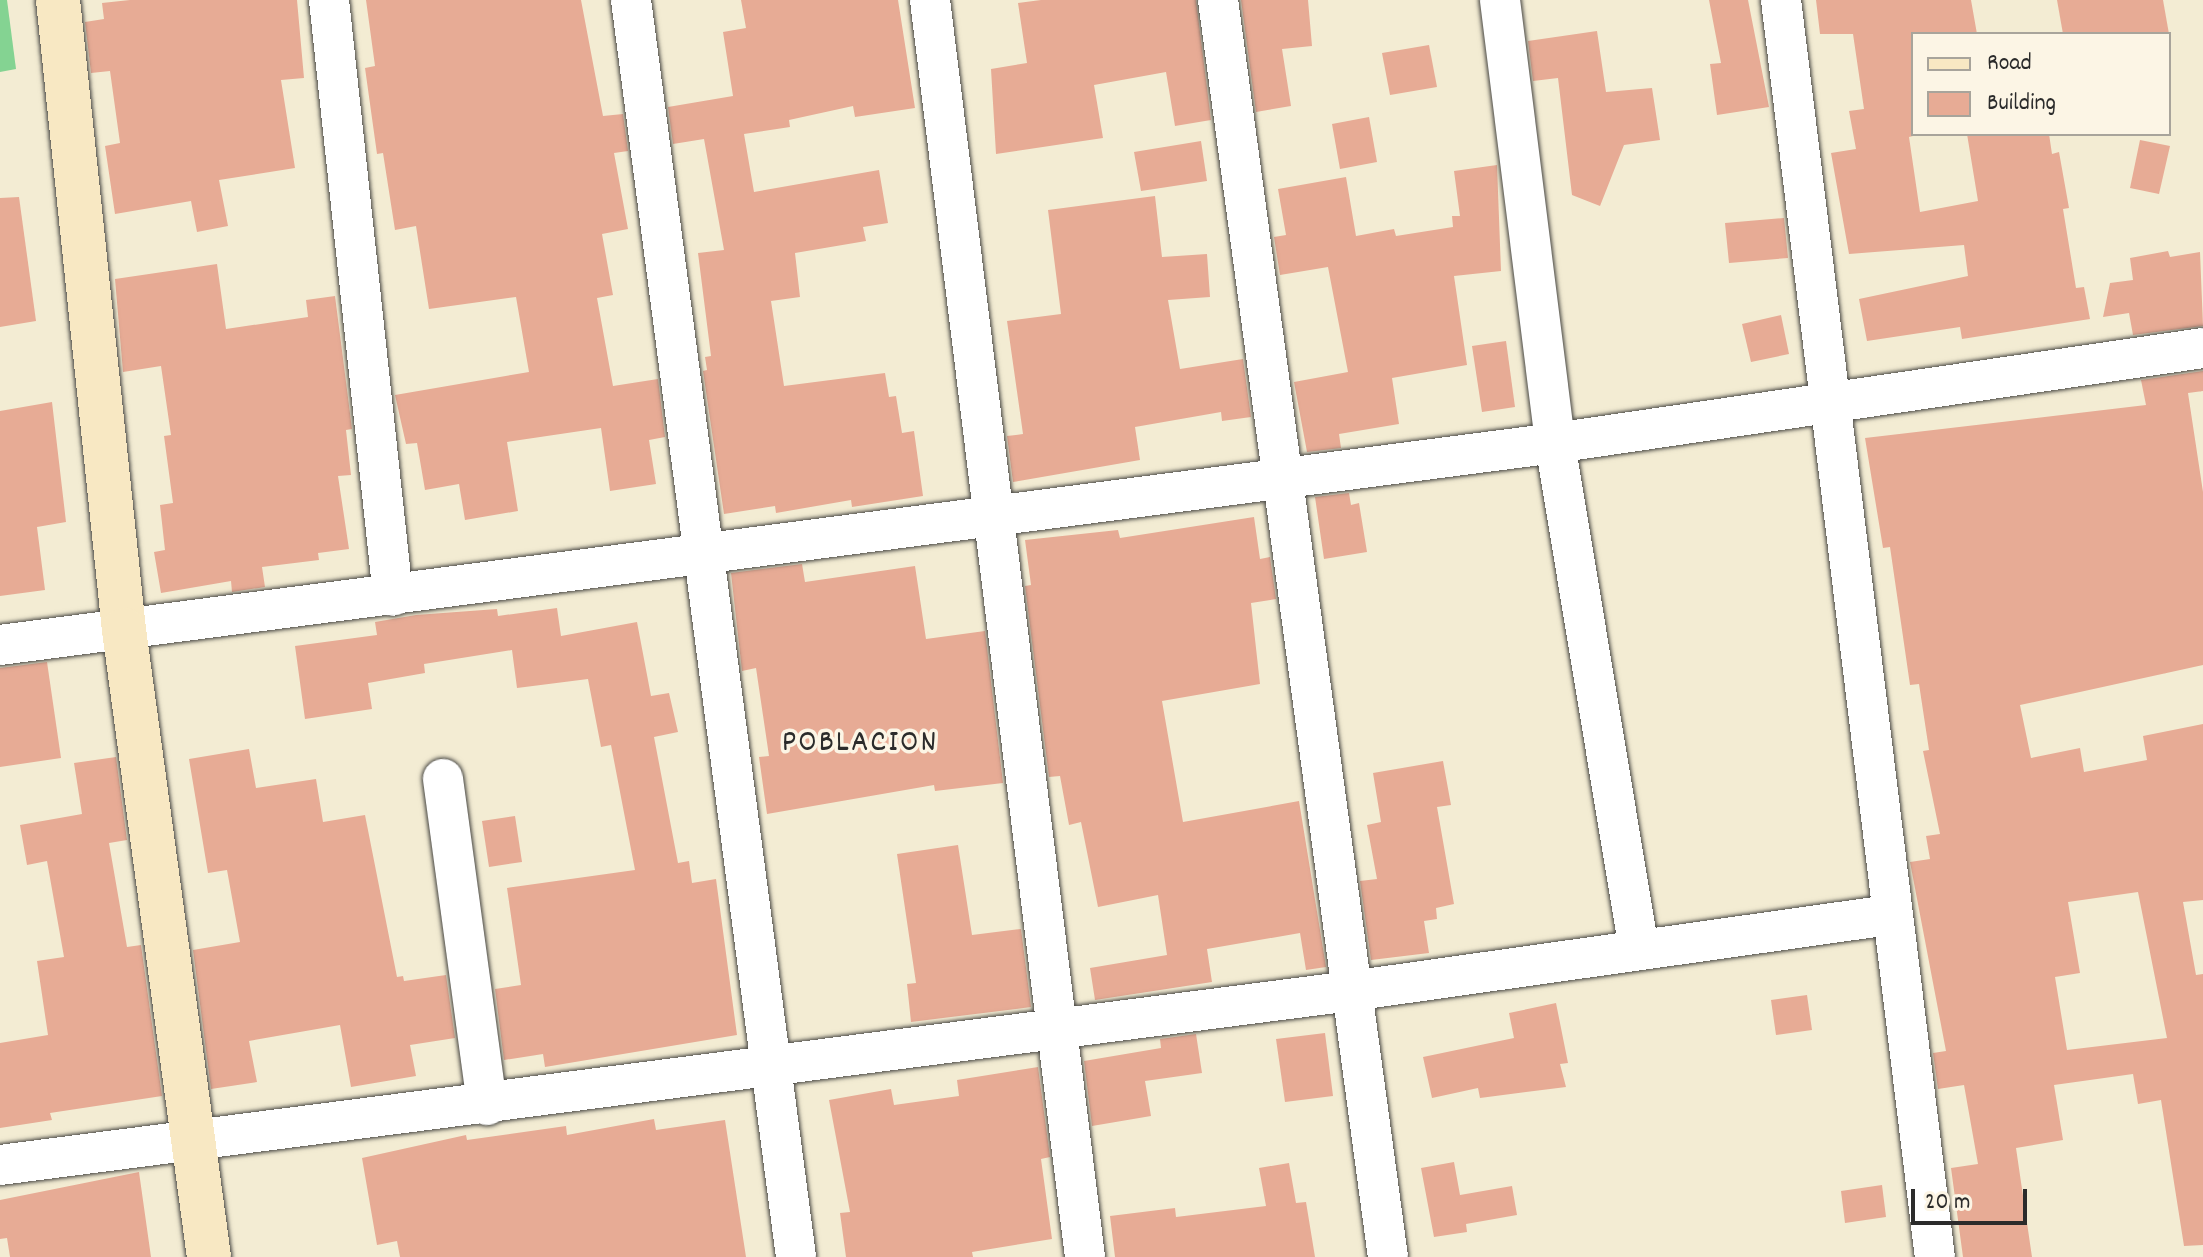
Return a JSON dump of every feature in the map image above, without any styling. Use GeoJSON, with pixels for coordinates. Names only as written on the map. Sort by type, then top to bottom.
{"type":"FeatureCollection","features":[{"type":"Feature","properties":{"kind":"street"},"geometry":{"type":"LineString","coordinates":[[58,0],[124,630],[209,1257]]}},
{"type":"Feature","properties":{"kind":"street"},"geometry":{"type":"LineString","coordinates":[[329,0],[393,596]]}},
{"type":"Feature","properties":{"kind":"street"},"geometry":{"type":"LineString","coordinates":[[631,0],[701,557],[796,1257]]}},
{"type":"Feature","properties":{"kind":"street"},"geometry":{"type":"LineString","coordinates":[[930,0],[1085,1257]]}},
{"type":"Feature","properties":{"kind":"street"},"geometry":{"type":"LineString","coordinates":[[1218,0],[1388,1257]]}},
{"type":"Feature","properties":{"kind":"street"},"geometry":{"type":"LineString","coordinates":[[1500,0],[1555,443],[1639,950]]}},
{"type":"Feature","properties":{"kind":"street"},"geometry":{"type":"LineString","coordinates":[[1781,0],[1831,403],[1889,915],[1935,1257]]}},
{"type":"Feature","properties":{"kind":"street"},"geometry":{"type":"LineString","coordinates":[[0,645],[701,557],[1282,476],[1555,443],[2203,348]]}},
{"type":"Feature","properties":{"kind":"street"},"geometry":{"type":"LineString","coordinates":[[443,779],[487,1105]]}},
{"type":"Feature","properties":{"kind":"street"},"geometry":{"type":"LineString","coordinates":[[0,1165],[487,1105],[771,1065],[1351,991],[1889,915]]}},
{"type":"Feature","properties":{"kind":"green space"},"geometry":{"type":"Polygon","coordinates":[[[0,0],[7,0],[16,69],[0,72],[0,0]]]}},
{"type":"Feature","properties":{"kind":"building"},"geometry":{"type":"Polygon","coordinates":[[[130,0],[297,0],[304,78],[281,80],[295,168],[219,180],[228,226],[197,232],[191,201],[115,214],[105,146],[120,143],[110,71],[91,73],[85,22],[104,19],[102,3],[130,0]]]}},
{"type":"Feature","properties":{"kind":"building"},"geometry":{"type":"Polygon","coordinates":[[[366,0],[581,0],[603,116],[623,114],[628,151],[614,153],[628,229],[602,234],[613,295],[597,298],[613,386],[658,379],[665,437],[649,440],[656,484],[610,491],[601,428],[507,442],[518,511],[465,520],[459,484],[425,490],[417,443],[406,444],[395,395],[529,372],[516,297],[429,309],[416,226],[395,230],[383,153],[377,154],[365,68],[375,66],[366,0]]]}},
{"type":"Feature","properties":{"kind":"building"},"geometry":{"type":"Polygon","coordinates":[[[741,0],[898,0],[915,108],[855,117],[853,106],[789,120],[790,127],[744,134],[754,192],[879,170],[888,223],[863,227],[866,241],[795,253],[800,297],[771,301],[784,386],[885,373],[889,397],[896,396],[902,433],[914,431],[923,496],[852,507],[851,500],[776,513],[775,506],[724,514],[703,371],[707,370],[705,357],[711,356],[698,253],[724,250],[704,139],[673,144],[668,107],[733,96],[723,32],[746,28],[741,0]]]}},
{"type":"Feature","properties":{"kind":"building"},"geometry":{"type":"Polygon","coordinates":[[[1041,0],[1196,0],[1211,120],[1175,126],[1166,72],[1094,85],[1103,138],[996,154],[991,69],[1027,63],[1018,3],[1041,0]]]}},
{"type":"Feature","properties":{"kind":"building"},"geometry":{"type":"Polygon","coordinates":[[[1241,0],[1308,0],[1312,46],[1282,49],[1291,106],[1256,112],[1241,0]]]}},
{"type":"Feature","properties":{"kind":"building"},"geometry":{"type":"Polygon","coordinates":[[[1709,0],[1748,0],[1769,107],[1717,115],[1710,64],[1721,63],[1709,0]]]}},
{"type":"Feature","properties":{"kind":"building"},"geometry":{"type":"Polygon","coordinates":[[[1816,0],[1971,0],[1977,32],[1911,32],[1913,136],[1909,137],[1920,212],[1978,201],[1967,136],[2049,136],[2052,154],[2059,152],[2069,208],[2063,209],[2076,288],[2084,287],[2090,319],[1962,339],[1960,327],[1867,341],[1859,299],[1968,276],[1964,245],[1849,254],[1831,153],[1856,149],[1849,111],[1864,109],[1853,34],[1820,34],[1816,0]]]}},
{"type":"Feature","properties":{"kind":"building"},"geometry":{"type":"Polygon","coordinates":[[[2057,0],[2163,0],[2169,32],[2063,32],[2057,0]]]}},
{"type":"Feature","properties":{"kind":"building"},"geometry":{"type":"Polygon","coordinates":[[[1597,31],[1606,92],[1652,88],[1660,140],[1624,145],[1600,206],[1572,195],[1558,78],[1533,81],[1528,41],[1597,31]]]}},
{"type":"Feature","properties":{"kind":"building"},"geometry":{"type":"Polygon","coordinates":[[[1429,45],[1437,87],[1390,95],[1382,53],[1429,45]]]}},
{"type":"Feature","properties":{"kind":"building"},"geometry":{"type":"Polygon","coordinates":[[[1369,117],[1377,162],[1340,169],[1332,124],[1369,117]]]}},
{"type":"Feature","properties":{"kind":"building"},"geometry":{"type":"Polygon","coordinates":[[[2140,140],[2170,146],[2159,194],[2130,188],[2140,140]]]}},
{"type":"Feature","properties":{"kind":"building"},"geometry":{"type":"Polygon","coordinates":[[[1201,141],[1207,181],[1141,191],[1134,152],[1201,141]]]}},
{"type":"Feature","properties":{"kind":"building"},"geometry":{"type":"Polygon","coordinates":[[[1497,165],[1501,271],[1454,276],[1467,365],[1392,378],[1399,424],[1339,434],[1341,448],[1307,452],[1294,382],[1348,372],[1328,267],[1280,275],[1274,237],[1286,235],[1278,189],[1346,177],[1356,236],[1394,229],[1396,236],[1453,227],[1452,216],[1460,216],[1454,171],[1497,165]]]}},
{"type":"Feature","properties":{"kind":"building"},"geometry":{"type":"Polygon","coordinates":[[[1155,196],[1162,257],[1207,254],[1210,297],[1168,300],[1180,369],[1243,359],[1251,417],[1222,421],[1221,412],[1135,427],[1140,460],[1013,482],[1007,436],[1023,434],[1007,321],[1061,314],[1048,210],[1155,196]]]}},
{"type":"Feature","properties":{"kind":"building"},"geometry":{"type":"Polygon","coordinates":[[[19,197],[36,321],[0,327],[0,198],[19,197]]]}},
{"type":"Feature","properties":{"kind":"building"},"geometry":{"type":"Polygon","coordinates":[[[1784,218],[1788,258],[1729,263],[1725,223],[1784,218]]]}},
{"type":"Feature","properties":{"kind":"building"},"geometry":{"type":"Polygon","coordinates":[[[2168,251],[2170,257],[2200,252],[2203,326],[2133,335],[2129,313],[2103,317],[2110,283],[2133,280],[2130,258],[2168,251]]]}},
{"type":"Feature","properties":{"kind":"building"},"geometry":{"type":"Polygon","coordinates":[[[217,264],[226,329],[308,317],[306,300],[335,296],[352,429],[346,430],[351,475],[338,476],[349,549],[318,553],[319,560],[262,567],[265,587],[232,592],[231,581],[161,593],[154,552],[165,550],[160,505],[173,503],[164,436],[171,435],[161,366],[123,372],[115,279],[217,264]]]}},
{"type":"Feature","properties":{"kind":"building"},"geometry":{"type":"Polygon","coordinates":[[[1781,315],[1789,354],[1751,362],[1742,324],[1781,315]]]}},
{"type":"Feature","properties":{"kind":"building"},"geometry":{"type":"Polygon","coordinates":[[[1506,341],[1515,407],[1482,412],[1472,346],[1506,341]]]}},
{"type":"Feature","properties":{"kind":"building"},"geometry":{"type":"Polygon","coordinates":[[[2203,371],[2203,391],[2188,393],[2203,492],[2203,665],[2020,705],[2031,758],[2080,748],[2084,772],[2147,760],[2143,736],[2203,724],[2203,900],[2183,902],[2196,975],[2203,974],[2203,1245],[2184,1246],[2161,1100],[2138,1104],[2133,1074],[2054,1085],[2063,1140],[2016,1148],[2032,1257],[1963,1257],[1951,1168],[1978,1164],[1964,1085],[1938,1089],[1933,1053],[1946,1051],[1910,862],[1930,859],[1926,836],[1940,834],[1923,751],[1929,750],[1919,684],[1910,685],[1890,547],[1883,548],[1865,438],[2146,405],[2141,380],[2203,371]],[[2138,892],[2068,902],[2080,973],[2055,977],[2067,1050],[2167,1038],[2138,892]]]}},
{"type":"Feature","properties":{"kind":"building"},"geometry":{"type":"Polygon","coordinates":[[[52,402],[66,522],[37,527],[45,590],[0,596],[0,411],[52,402]]]}},
{"type":"Feature","properties":{"kind":"building"},"geometry":{"type":"Polygon","coordinates":[[[1349,493],[1351,505],[1359,503],[1367,552],[1324,559],[1315,497],[1349,493]]]}},
{"type":"Feature","properties":{"kind":"building"},"geometry":{"type":"Polygon","coordinates":[[[1254,517],[1260,559],[1270,557],[1276,599],[1251,603],[1260,684],[1162,701],[1183,822],[1299,801],[1326,967],[1306,970],[1300,933],[1207,949],[1212,982],[1095,1000],[1090,968],[1167,955],[1158,895],[1098,907],[1081,822],[1069,825],[1060,776],[1049,777],[1025,586],[1031,585],[1025,540],[1118,530],[1120,538],[1254,517]]]}},
{"type":"Feature","properties":{"kind":"building"},"geometry":{"type":"Polygon","coordinates":[[[802,564],[805,582],[915,566],[926,639],[985,631],[1003,783],[935,791],[934,785],[767,814],[759,757],[769,756],[756,668],[742,671],[731,573],[802,564]]]}},
{"type":"Feature","properties":{"kind":"building"},"geometry":{"type":"Polygon","coordinates":[[[557,608],[561,636],[637,622],[651,696],[669,693],[678,732],[654,737],[678,863],[689,861],[692,883],[716,879],[737,1035],[545,1067],[543,1054],[504,1060],[495,989],[521,985],[507,888],[635,870],[611,745],[601,747],[588,679],[517,688],[512,650],[424,664],[425,673],[368,683],[372,709],[305,719],[295,646],[377,635],[375,622],[416,615],[497,609],[498,616],[557,608]]]}},
{"type":"Feature","properties":{"kind":"building"},"geometry":{"type":"Polygon","coordinates":[[[47,662],[61,758],[0,767],[0,668],[47,662]]]}},
{"type":"Feature","properties":{"kind":"building"},"geometry":{"type":"Polygon","coordinates":[[[249,749],[256,788],[316,779],[323,822],[365,815],[397,977],[403,976],[404,981],[446,975],[455,1038],[410,1045],[416,1076],[351,1087],[340,1025],[249,1041],[257,1082],[211,1089],[193,950],[240,942],[227,870],[208,873],[189,759],[249,749]]]}},
{"type":"Feature","properties":{"kind":"building"},"geometry":{"type":"Polygon","coordinates":[[[116,757],[127,840],[109,843],[127,947],[141,945],[162,1096],[50,1113],[52,1120],[0,1128],[0,1043],[48,1035],[37,961],[64,957],[47,861],[27,865],[20,825],[82,814],[74,763],[116,757]]]}},
{"type":"Feature","properties":{"kind":"building"},"geometry":{"type":"Polygon","coordinates":[[[1443,761],[1451,805],[1437,807],[1454,904],[1436,908],[1437,919],[1424,921],[1429,953],[1371,960],[1360,881],[1377,879],[1367,825],[1381,822],[1373,773],[1443,761]]]}},
{"type":"Feature","properties":{"kind":"building"},"geometry":{"type":"Polygon","coordinates":[[[515,816],[522,862],[489,867],[482,821],[515,816]]]}},
{"type":"Feature","properties":{"kind":"building"},"geometry":{"type":"Polygon","coordinates":[[[958,845],[972,935],[1021,929],[1031,1007],[911,1022],[907,984],[916,983],[897,854],[958,845]]]}},
{"type":"Feature","properties":{"kind":"building"},"geometry":{"type":"Polygon","coordinates":[[[1807,995],[1812,1030],[1776,1035],[1771,1000],[1807,995]]]}},
{"type":"Feature","properties":{"kind":"building"},"geometry":{"type":"Polygon","coordinates":[[[1556,1003],[1568,1063],[1560,1064],[1566,1087],[1480,1098],[1478,1088],[1432,1098],[1423,1057],[1514,1038],[1509,1013],[1556,1003]]]}},
{"type":"Feature","properties":{"kind":"building"},"geometry":{"type":"Polygon","coordinates":[[[1325,1033],[1333,1096],[1285,1102],[1276,1039],[1325,1033]]]}},
{"type":"Feature","properties":{"kind":"building"},"geometry":{"type":"Polygon","coordinates":[[[1196,1034],[1202,1073],[1145,1081],[1151,1116],[1092,1126],[1084,1061],[1161,1048],[1160,1039],[1196,1034]]]}},
{"type":"Feature","properties":{"kind":"building"},"geometry":{"type":"Polygon","coordinates":[[[1038,1067],[1050,1157],[1041,1159],[1052,1239],[972,1252],[973,1257],[846,1257],[840,1213],[850,1212],[829,1100],[891,1089],[894,1105],[959,1096],[957,1080],[1038,1067]]]}},
{"type":"Feature","properties":{"kind":"building"},"geometry":{"type":"Polygon","coordinates":[[[654,1119],[656,1130],[725,1120],[746,1257],[400,1257],[397,1241],[377,1245],[362,1158],[466,1135],[467,1140],[566,1126],[567,1135],[654,1119]]]}},
{"type":"Feature","properties":{"kind":"building"},"geometry":{"type":"Polygon","coordinates":[[[1454,1162],[1460,1195],[1512,1186],[1517,1215],[1466,1224],[1467,1232],[1434,1237],[1421,1168],[1454,1162]]]}},
{"type":"Feature","properties":{"kind":"building"},"geometry":{"type":"Polygon","coordinates":[[[1289,1163],[1296,1203],[1306,1202],[1315,1257],[1115,1257],[1110,1216],[1175,1208],[1176,1217],[1266,1206],[1259,1168],[1289,1163]]]}},
{"type":"Feature","properties":{"kind":"building"},"geometry":{"type":"Polygon","coordinates":[[[139,1172],[151,1257],[10,1257],[7,1238],[0,1239],[0,1200],[139,1172]]]}},
{"type":"Feature","properties":{"kind":"building"},"geometry":{"type":"Polygon","coordinates":[[[1882,1185],[1886,1217],[1845,1223],[1841,1191],[1882,1185]]]}},
{"type":"Feature","properties":{"kind":"district","name":"POBLACION"},"geometry":{"type":"Point","coordinates":[860,744]}}]}
